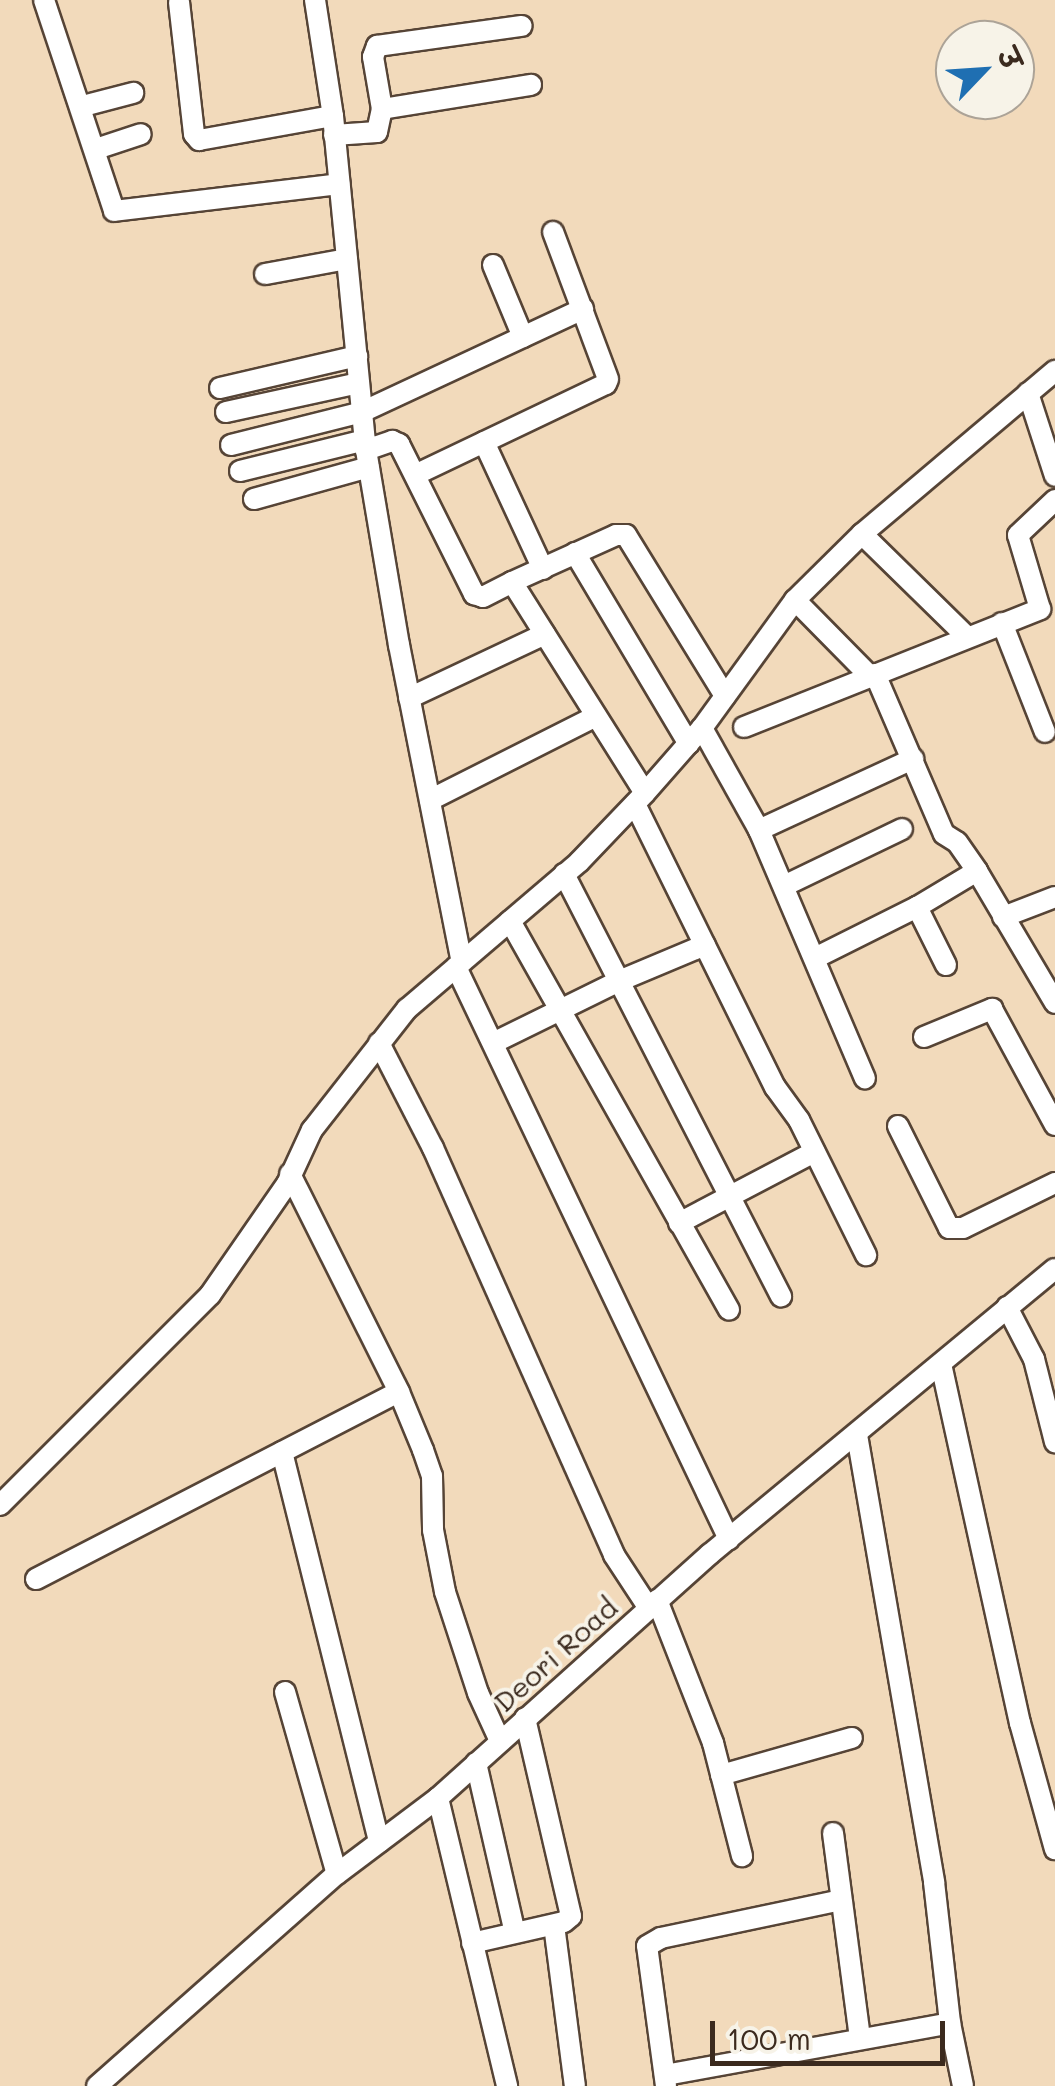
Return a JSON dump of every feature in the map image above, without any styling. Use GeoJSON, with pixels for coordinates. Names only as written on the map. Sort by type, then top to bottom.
{"type":"FeatureCollection","features":[{"type":"Feature","properties":{"kind":"street"},"geometry":{"type":"LineString","coordinates":[[44,0],[96,149],[109,205],[121,213],[340,184]]}},
{"type":"Feature","properties":{"kind":"street"},"geometry":{"type":"LineString","coordinates":[[314,0],[340,184],[367,452],[459,965],[729,1539]]}},
{"type":"Feature","properties":{"kind":"street"},"geometry":{"type":"LineString","coordinates":[[183,1],[194,134],[200,140],[333,126],[374,134],[382,109],[373,57],[377,46],[522,26]]}},
{"type":"Feature","properties":{"kind":"street"},"geometry":{"type":"LineString","coordinates":[[382,109],[531,85]]}},
{"type":"Feature","properties":{"kind":"street"},"geometry":{"type":"LineString","coordinates":[[82,106],[133,92]]}},
{"type":"Feature","properties":{"kind":"street"},"geometry":{"type":"LineString","coordinates":[[96,149],[142,134]]}},
{"type":"Feature","properties":{"kind":"street"},"geometry":{"type":"LineString","coordinates":[[417,474],[603,389],[608,379],[554,232]]}},
{"type":"Feature","properties":{"kind":"street"},"geometry":{"type":"LineString","coordinates":[[266,274],[347,259]]}},
{"type":"Feature","properties":{"kind":"street"},"geometry":{"type":"LineString","coordinates":[[493,265],[523,337]]}},
{"type":"Feature","properties":{"kind":"street"},"geometry":{"type":"LineString","coordinates":[[231,445],[362,412],[583,309]]}},
{"type":"Feature","properties":{"kind":"street"},"geometry":{"type":"LineString","coordinates":[[220,388],[357,356]]}},
{"type":"Feature","properties":{"kind":"street"},"geometry":{"type":"LineString","coordinates":[[0,1505],[210,1294],[290,1174],[312,1130],[408,1009],[564,874],[640,798],[695,736],[795,600],[862,534],[1055,371]]}},
{"type":"Feature","properties":{"kind":"street"},"geometry":{"type":"LineString","coordinates":[[226,412],[359,383]]}},
{"type":"Feature","properties":{"kind":"street"},"geometry":{"type":"LineString","coordinates":[[1028,394],[1055,476]]}},
{"type":"Feature","properties":{"kind":"street"},"geometry":{"type":"LineString","coordinates":[[254,498],[395,442],[417,474],[474,594],[483,597],[616,535],[631,540],[725,696]]}},
{"type":"Feature","properties":{"kind":"street"},"geometry":{"type":"LineString","coordinates":[[484,442],[543,569]]}},
{"type":"Feature","properties":{"kind":"street"},"geometry":{"type":"LineString","coordinates":[[240,471],[367,452]]}},
{"type":"Feature","properties":{"kind":"street"},"geometry":{"type":"LineString","coordinates":[[744,727],[1034,613],[1042,606],[1018,536],[1055,500]]}},
{"type":"Feature","properties":{"kind":"street"},"geometry":{"type":"LineString","coordinates":[[862,534],[966,637]]}},
{"type":"Feature","properties":{"kind":"street"},"geometry":{"type":"LineString","coordinates":[[575,553],[759,830],[865,1078]]}},
{"type":"Feature","properties":{"kind":"street"},"geometry":{"type":"LineString","coordinates":[[512,582],[596,716],[640,798],[705,946],[774,1087],[814,1152],[866,1255]]}},
{"type":"Feature","properties":{"kind":"street"},"geometry":{"type":"LineString","coordinates":[[795,600],[873,675],[944,834],[957,842],[978,871],[1055,1003]]}},
{"type":"Feature","properties":{"kind":"street"},"geometry":{"type":"LineString","coordinates":[[1002,623],[1045,732]]}},
{"type":"Feature","properties":{"kind":"street"},"geometry":{"type":"LineString","coordinates":[[410,698],[545,634]]}},
{"type":"Feature","properties":{"kind":"street"},"geometry":{"type":"LineString","coordinates":[[430,800],[596,716]]}},
{"type":"Feature","properties":{"kind":"street"},"geometry":{"type":"LineString","coordinates":[[759,830],[913,759]]}},
{"type":"Feature","properties":{"kind":"street"},"geometry":{"type":"LineString","coordinates":[[784,886],[902,829]]}},
{"type":"Feature","properties":{"kind":"street"},"geometry":{"type":"LineString","coordinates":[[814,958],[917,907],[978,871]]}},
{"type":"Feature","properties":{"kind":"street"},"geometry":{"type":"LineString","coordinates":[[564,874],[781,1296]]}},
{"type":"Feature","properties":{"kind":"street"},"geometry":{"type":"LineString","coordinates":[[1003,917],[1055,898]]}},
{"type":"Feature","properties":{"kind":"street"},"geometry":{"type":"LineString","coordinates":[[917,907],[946,965]]}},
{"type":"Feature","properties":{"kind":"street"},"geometry":{"type":"LineString","coordinates":[[510,921],[729,1310]]}},
{"type":"Feature","properties":{"kind":"street"},"geometry":{"type":"LineString","coordinates":[[494,1043],[619,981],[705,946]]}},
{"type":"Feature","properties":{"kind":"street"},"geometry":{"type":"LineString","coordinates":[[924,1037],[992,1009],[1055,1124]]}},
{"type":"Feature","properties":{"kind":"street"},"geometry":{"type":"LineString","coordinates":[[378,1043],[433,1148],[614,1555],[652,1604],[714,1744],[742,1856]]}},
{"type":"Feature","properties":{"kind":"street"},"geometry":{"type":"LineString","coordinates":[[898,1126],[949,1228],[963,1228],[1055,1183]]}},
{"type":"Feature","properties":{"kind":"street"},"geometry":{"type":"LineString","coordinates":[[679,1223],[814,1152]]}},
{"type":"Feature","properties":{"kind":"street"},"geometry":{"type":"LineString","coordinates":[[290,1174],[399,1392],[432,1476],[433,1530],[445,1592],[478,1692],[500,1741]]}},
{"type":"Feature","properties":{"kind":"street","name":"Deori Road"},"geometry":{"type":"LineString","coordinates":[[97,2086],[120,2077],[337,1874],[438,1798],[652,1604],[1055,1270]]}},
{"type":"Feature","properties":{"kind":"street"},"geometry":{"type":"LineString","coordinates":[[1008,1306],[1034,1360],[1055,1442]]}},
{"type":"Feature","properties":{"kind":"street"},"geometry":{"type":"LineString","coordinates":[[942,1364],[1046,1788],[1055,1849]]}},
{"type":"Feature","properties":{"kind":"street"},"geometry":{"type":"LineString","coordinates":[[36,1579],[399,1392]]}},
{"type":"Feature","properties":{"kind":"street"},"geometry":{"type":"LineString","coordinates":[[857,1435],[934,1882],[950,2024],[963,2086]]}},
{"type":"Feature","properties":{"kind":"street"},"geometry":{"type":"LineString","coordinates":[[282,1452],[379,1842]]}},
{"type":"Feature","properties":{"kind":"street"},"geometry":{"type":"LineString","coordinates":[[286,1692],[337,1874]]}},
{"type":"Feature","properties":{"kind":"street"},"geometry":{"type":"LineString","coordinates":[[472,1944],[564,1922],[572,1913],[524,1718]]}},
{"type":"Feature","properties":{"kind":"street"},"geometry":{"type":"LineString","coordinates":[[721,1775],[852,1738]]}},
{"type":"Feature","properties":{"kind":"street"},"geometry":{"type":"LineString","coordinates":[[476,1762],[516,1933]]}},
{"type":"Feature","properties":{"kind":"street"},"geometry":{"type":"LineString","coordinates":[[438,1798],[507,2086]]}},
{"type":"Feature","properties":{"kind":"street"},"geometry":{"type":"LineString","coordinates":[[833,1833],[860,2038]]}},
{"type":"Feature","properties":{"kind":"street"},"geometry":{"type":"LineString","coordinates":[[842,1900],[661,1938],[647,1946],[666,2081],[860,2038],[950,2024]]}},
{"type":"Feature","properties":{"kind":"street"},"geometry":{"type":"LineString","coordinates":[[554,1925],[576,2086]]}}]}
